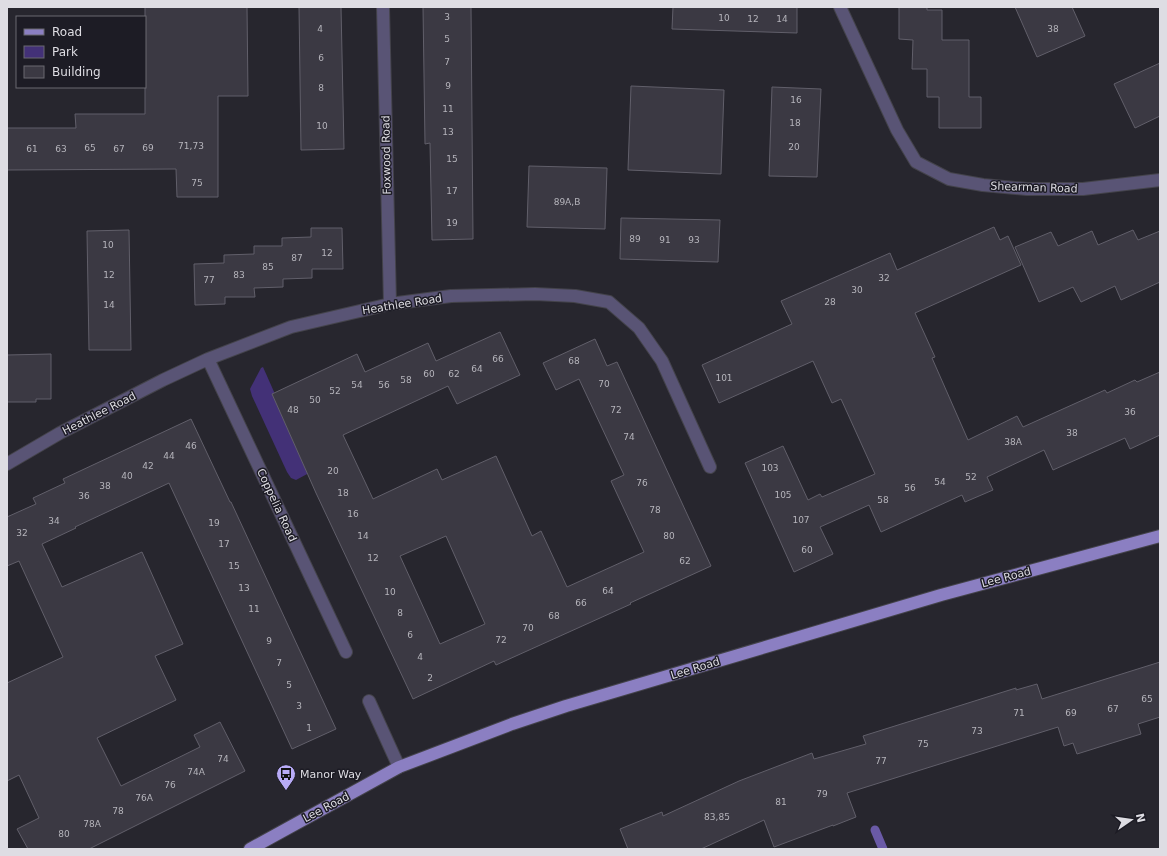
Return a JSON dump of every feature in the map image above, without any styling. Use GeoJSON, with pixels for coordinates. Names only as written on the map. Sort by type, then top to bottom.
{"type":"FeatureCollection","features":[{"type":"Feature","properties":{"kind":"main road","name":"Lee Road"},"geometry":{"type":"LineString","coordinates":[[257,847],[400,767],[512,724],[566,706],[941,595],[1160,536]]}},
{"type":"Feature","properties":{"kind":"street","name":"Foxwood Road"},"geometry":{"type":"LineString","coordinates":[[383,7],[390,304]]}},
{"type":"Feature","properties":{"kind":"street","name":"Shearman Road"},"geometry":{"type":"LineString","coordinates":[[840,7],[897,130],[916,162],[949,178],[983,185],[1027,189],[1083,189],[1160,180]]}},
{"type":"Feature","properties":{"kind":"street","name":"Heathlee Road"},"geometry":{"type":"LineString","coordinates":[[7,464],[60,433],[163,380],[208,359],[291,327],[390,304],[451,296],[535,294],[575,296],[609,302],[639,328],[662,361],[710,467]]}},
{"type":"Feature","properties":{"kind":"street","name":"Coppelia Road"},"geometry":{"type":"LineString","coordinates":[[208,359],[346,652]]}},
{"type":"Feature","properties":{"kind":"street"},"geometry":{"type":"LineString","coordinates":[[369,701],[400,767]]}},
{"type":"Feature","properties":{"kind":"green space"},"geometry":{"type":"Polygon","coordinates":[[[263,367],[309,473],[296,480],[291,478],[287,472],[252,396],[250,389],[261,368],[263,367]]]}},
{"type":"Feature","properties":{"kind":"building"},"geometry":{"type":"Polygon","coordinates":[[[145,7],[247,7],[248,96],[218,96],[218,197],[177,197],[176,169],[7,170],[7,128],[76,128],[75,114],[145,114],[145,7]]]}},
{"type":"Feature","properties":{"kind":"building"},"geometry":{"type":"Polygon","coordinates":[[[299,7],[341,7],[344,149],[301,150],[299,7]]]}},
{"type":"Feature","properties":{"kind":"building"},"geometry":{"type":"Polygon","coordinates":[[[423,7],[471,7],[473,239],[432,240],[430,143],[425,144],[423,7]]]}},
{"type":"Feature","properties":{"kind":"building"},"geometry":{"type":"Polygon","coordinates":[[[673,7],[797,7],[797,33],[672,29],[673,7]]]}},
{"type":"Feature","properties":{"kind":"building"},"geometry":{"type":"Polygon","coordinates":[[[899,7],[927,7],[927,10],[942,10],[942,40],[969,40],[969,97],[981,97],[981,128],[939,128],[939,97],[927,97],[927,69],[912,69],[913,40],[899,39],[899,7]]]}},
{"type":"Feature","properties":{"kind":"building"},"geometry":{"type":"Polygon","coordinates":[[[1015,7],[1072,7],[1085,36],[1037,57],[1015,7]]]}},
{"type":"Feature","properties":{"kind":"building"},"geometry":{"type":"Polygon","coordinates":[[[1160,63],[1160,116],[1135,128],[1114,84],[1160,63]]]}},
{"type":"Feature","properties":{"kind":"building"},"geometry":{"type":"Polygon","coordinates":[[[631,86],[724,90],[721,174],[628,170],[631,86]]]}},
{"type":"Feature","properties":{"kind":"building"},"geometry":{"type":"Polygon","coordinates":[[[772,87],[821,89],[817,177],[769,176],[772,87]]]}},
{"type":"Feature","properties":{"kind":"building"},"geometry":{"type":"Polygon","coordinates":[[[529,166],[607,168],[605,229],[527,227],[529,166]]]}},
{"type":"Feature","properties":{"kind":"building"},"geometry":{"type":"Polygon","coordinates":[[[621,218],[720,220],[718,262],[620,259],[621,218]]]}},
{"type":"Feature","properties":{"kind":"building"},"geometry":{"type":"Polygon","coordinates":[[[994,227],[1000,240],[1008,236],[1021,265],[915,313],[935,357],[932,358],[968,440],[1017,416],[1023,427],[1105,390],[1107,393],[1135,380],[1137,382],[1160,372],[1160,435],[1130,449],[1125,438],[1053,470],[1044,450],[987,477],[993,490],[965,502],[962,495],[881,532],[869,505],[820,527],[833,554],[794,572],[745,463],[783,446],[808,500],[820,494],[822,497],[875,474],[841,399],[832,403],[813,361],[719,403],[702,365],[792,324],[781,301],[890,253],[897,270],[994,227]]]}},
{"type":"Feature","properties":{"kind":"building"},"geometry":{"type":"Polygon","coordinates":[[[311,228],[342,228],[343,269],[312,269],[312,278],[283,279],[283,287],[254,288],[255,297],[225,297],[225,304],[195,305],[194,264],[224,263],[224,255],[254,254],[254,246],[282,246],[282,238],[311,237],[311,228]]]}},
{"type":"Feature","properties":{"kind":"building"},"geometry":{"type":"Polygon","coordinates":[[[129,230],[131,350],[89,350],[87,231],[129,230]]]}},
{"type":"Feature","properties":{"kind":"building"},"geometry":{"type":"Polygon","coordinates":[[[1133,230],[1138,240],[1160,231],[1160,282],[1121,300],[1115,286],[1081,302],[1073,287],[1039,302],[1015,247],[1051,232],[1058,246],[1092,231],[1098,245],[1133,230]]]}},
{"type":"Feature","properties":{"kind":"building"},"geometry":{"type":"Polygon","coordinates":[[[500,332],[520,375],[457,404],[448,386],[343,435],[373,499],[437,469],[442,480],[496,456],[532,536],[541,531],[567,587],[644,552],[611,481],[624,475],[579,379],[556,390],[543,363],[595,339],[607,366],[617,362],[711,566],[496,665],[494,661],[413,699],[316,493],[272,394],[357,354],[365,372],[428,343],[436,361],[500,332]],[[446,536],[400,556],[440,644],[485,624],[446,536]]]}},
{"type":"Feature","properties":{"kind":"building"},"geometry":{"type":"Polygon","coordinates":[[[51,354],[51,399],[36,399],[36,402],[7,402],[7,355],[51,354]]]}},
{"type":"Feature","properties":{"kind":"building"},"geometry":{"type":"Polygon","coordinates":[[[191,419],[336,729],[292,749],[169,483],[42,544],[62,587],[142,552],[183,644],[155,656],[176,700],[97,738],[121,786],[200,747],[194,735],[220,722],[245,771],[89,849],[28,849],[17,829],[39,818],[19,775],[7,781],[7,683],[63,657],[19,561],[7,566],[7,517],[36,504],[33,498],[65,483],[63,479],[191,419]]]}},
{"type":"Feature","properties":{"kind":"building"},"geometry":{"type":"Polygon","coordinates":[[[1160,662],[1160,717],[1138,724],[1141,734],[1077,754],[1073,743],[1064,746],[1058,727],[847,793],[856,817],[774,847],[764,820],[701,849],[628,849],[620,829],[662,812],[663,816],[739,781],[812,753],[814,759],[866,744],[863,736],[1016,688],[1016,690],[1037,684],[1042,699],[1160,662]]]}},
{"type":"Feature","properties":{"kind":"waterway"},"geometry":{"type":"LineString","coordinates":[[875,830],[883,849]]}},
{"type":"Feature","properties":{"kind":"place","name":"Manor Way"},"geometry":{"type":"Point","coordinates":[286,791]}}]}
